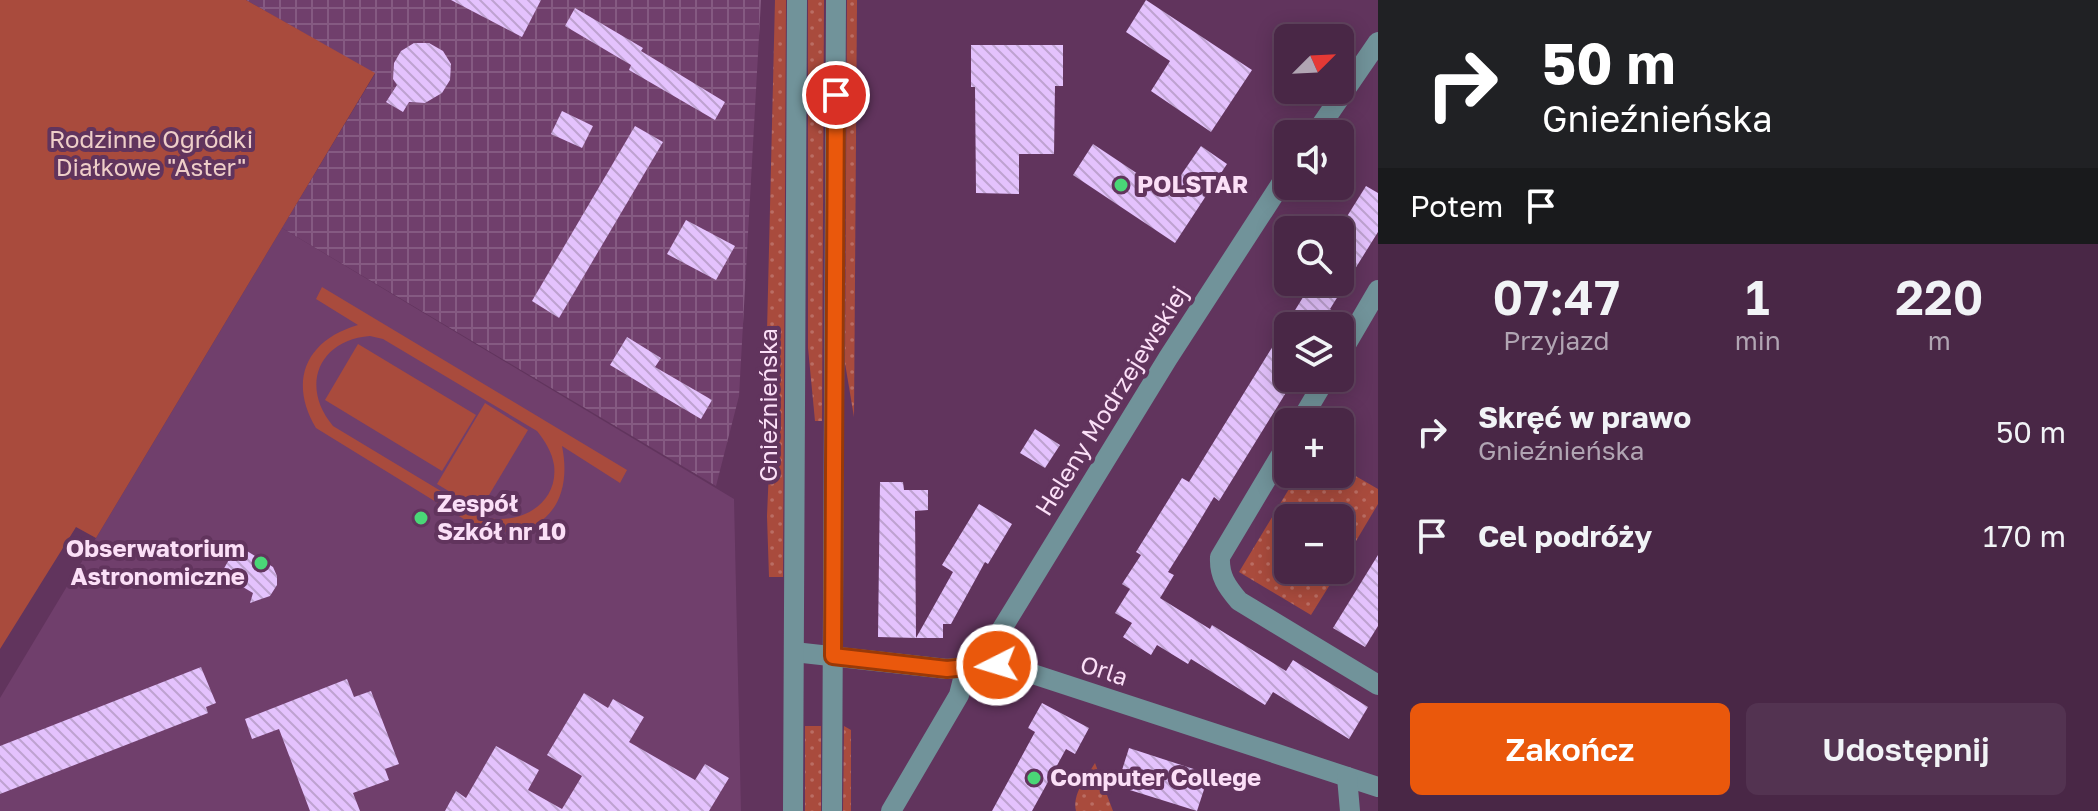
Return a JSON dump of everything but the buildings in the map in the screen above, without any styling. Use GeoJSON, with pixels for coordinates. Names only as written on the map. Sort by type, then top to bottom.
{"type":"FeatureCollection","features":[{"type":"Feature","properties":{"kind":"street","name":"Gnieźnieńska"},"geometry":{"type":"LineString","coordinates":[[793,811],[797,0]]}},
{"type":"Feature","properties":{"kind":"street"},"geometry":{"type":"LineString","coordinates":[[832,811],[836,0]]}},
{"type":"Feature","properties":{"kind":"street"},"geometry":{"type":"LineString","coordinates":[[1325,120],[1378,42]]}},
{"type":"Feature","properties":{"kind":"street","name":"Heleny Modrzejewskiej"},"geometry":{"type":"LineString","coordinates":[[891,811],[975,663],[1274,195]]}},
{"type":"Feature","properties":{"kind":"street"},"geometry":{"type":"LineString","coordinates":[[1354,331],[1378,290]]}},
{"type":"Feature","properties":{"kind":"street"},"geometry":{"type":"LineString","coordinates":[[1274,466],[1220,557],[1220,569],[1226,586],[1239,601],[1378,685]]}},
{"type":"Feature","properties":{"kind":"street","name":"Orla"},"geometry":{"type":"LineString","coordinates":[[794,652],[947,669],[975,663],[1378,787]]}},
{"type":"Feature","properties":{"kind":"street"},"geometry":{"type":"LineString","coordinates":[[1347,777],[1350,811]]}},
{"type":"Feature","properties":{"kind":"shaded area"},"geometry":{"type":"Polygon","coordinates":[[[246,0],[761,0],[739,396],[716,486],[282,228],[375,74],[246,0]]]}},
{"type":"Feature","properties":{"kind":"shaded area","name":"Zespół Szkół nr 10"},"geometry":{"type":"Polygon","coordinates":[[[282,228],[734,499],[741,811],[0,811],[0,698],[282,228]]]}},
{"type":"Feature","properties":{"kind":"green space","name":"Rodzinne Ogródki Diałkowe \"Aster\""},"geometry":{"type":"Polygon","coordinates":[[[0,0],[246,0],[375,73],[96,538],[76,527],[0,649],[0,0]]]}},
{"type":"Feature","properties":{"kind":"green space"},"geometry":{"type":"Polygon","coordinates":[[[775,0],[786,0],[783,577],[769,577],[767,516],[773,376],[767,332],[775,0]]]}},
{"type":"Feature","properties":{"kind":"green space"},"geometry":{"type":"Polygon","coordinates":[[[808,0],[824,0],[822,421],[815,421],[808,348],[808,0]]]}},
{"type":"Feature","properties":{"kind":"green space"},"geometry":{"type":"Polygon","coordinates":[[[847,0],[857,0],[854,417],[845,363],[847,0]]]}},
{"type":"Feature","properties":{"kind":"green space"},"geometry":{"type":"Polygon","coordinates":[[[322,287],[627,470],[620,483],[562,446],[563,485],[548,514],[536,524],[520,530],[502,532],[480,529],[316,428],[303,394],[307,364],[326,341],[358,325],[316,299],[322,287]],[[370,336],[352,339],[338,346],[320,368],[316,381],[318,396],[333,426],[484,517],[497,519],[522,515],[543,501],[554,479],[554,465],[548,447],[537,431],[383,339],[370,336]]]}},
{"type":"Feature","properties":{"kind":"green space"},"geometry":{"type":"Polygon","coordinates":[[[358,344],[476,415],[442,471],[325,400],[358,344]]]}},
{"type":"Feature","properties":{"kind":"green space"},"geometry":{"type":"Polygon","coordinates":[[[485,403],[528,430],[480,510],[437,484],[485,403]]]}},
{"type":"Feature","properties":{"kind":"green space"},"geometry":{"type":"Polygon","coordinates":[[[1354,475],[1378,489],[1378,504],[1354,544],[1354,504],[1280,504],[1290,488],[1354,488],[1354,475]]]}},
{"type":"Feature","properties":{"kind":"green space"},"geometry":{"type":"Polygon","coordinates":[[[1274,514],[1274,584],[1330,584],[1311,615],[1239,572],[1274,514]]]}},
{"type":"Feature","properties":{"kind":"green space"},"geometry":{"type":"Polygon","coordinates":[[[805,726],[821,726],[821,811],[805,811],[805,726]]]}},
{"type":"Feature","properties":{"kind":"green space"},"geometry":{"type":"Polygon","coordinates":[[[844,726],[851,730],[851,811],[843,811],[844,726]]]}},
{"type":"Feature","properties":{"kind":"green space"},"geometry":{"type":"Polygon","coordinates":[[[1095,763],[1113,811],[1076,811],[1078,792],[1095,763]]]}},
{"type":"Feature","properties":{"kind":"place","name":"POLSTAR"},"geometry":{"type":"Point","coordinates":[1121,185]}},
{"type":"Feature","properties":{"kind":"place","name":"Zespół Szkół nr 10"},"geometry":{"type":"Point","coordinates":[421,518]}},
{"type":"Feature","properties":{"kind":"place","name":"Obserwatorium Astronomiczne"},"geometry":{"type":"Point","coordinates":[261,563]}},
{"type":"Feature","properties":{"kind":"place","name":"Computer College"},"geometry":{"type":"Point","coordinates":[1034,778]}},
{"type":"Feature","properties":{"kind":"route"},"geometry":{"type":"LineString","coordinates":[[836,95],[833,656],[947,669],[974,665],[984,658],[997,665]]}}]}
